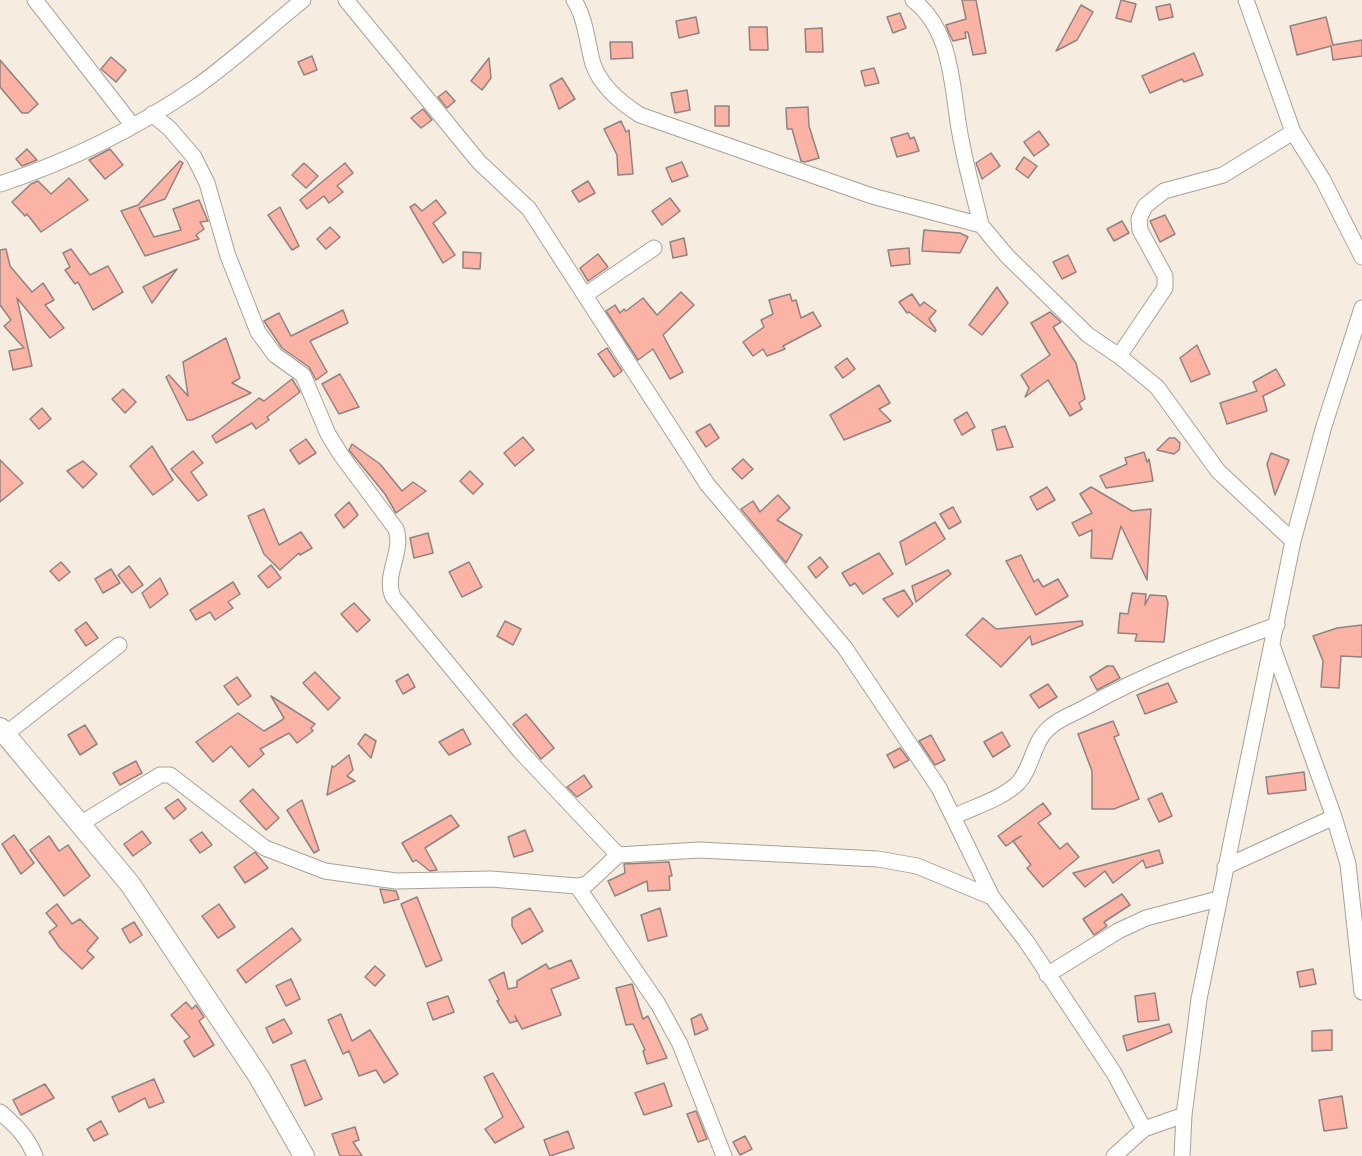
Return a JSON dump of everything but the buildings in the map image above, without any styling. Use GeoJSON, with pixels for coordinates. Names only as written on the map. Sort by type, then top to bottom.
{"type":"FeatureCollection","features":[{"type":"Feature","properties":{"kind":"street"},"geometry":{"type":"LineString","coordinates":[[35,0],[133,126]]}},
{"type":"Feature","properties":{"kind":"street"},"geometry":{"type":"LineString","coordinates":[[0,184],[86,152],[133,126],[198,86],[303,0]]}},
{"type":"Feature","properties":{"kind":"street"},"geometry":{"type":"LineString","coordinates":[[346,0],[479,162],[529,209],[707,484],[845,648],[939,788],[992,897],[1026,941],[1114,1073],[1144,1130]]}},
{"type":"Feature","properties":{"kind":"street"},"geometry":{"type":"LineString","coordinates":[[574,0],[584,22],[594,67],[615,99],[640,116],[872,196],[981,225]]}},
{"type":"Feature","properties":{"kind":"street"},"geometry":{"type":"LineString","coordinates":[[913,0],[934,22],[947,52],[961,143],[981,225],[1007,256],[1088,335],[1119,356],[1168,399],[1218,471],[1293,541]]}},
{"type":"Feature","properties":{"kind":"street"},"geometry":{"type":"LineString","coordinates":[[1246,0],[1293,132],[1323,180],[1362,257]]}},
{"type":"Feature","properties":{"kind":"street"},"geometry":{"type":"LineString","coordinates":[[152,114],[170,129],[194,157],[207,183],[228,256],[258,332],[275,356],[303,375],[336,448],[396,529],[398,543],[389,583],[393,597],[520,751],[618,855]]}},
{"type":"Feature","properties":{"kind":"street"},"geometry":{"type":"LineString","coordinates":[[1119,356],[1165,288],[1165,276],[1140,230],[1139,219],[1145,206],[1164,191],[1223,175],[1293,132]]}},
{"type":"Feature","properties":{"kind":"street"},"geometry":{"type":"LineString","coordinates":[[585,295],[654,248]]}},
{"type":"Feature","properties":{"kind":"street"},"geometry":{"type":"LineString","coordinates":[[1182,1156],[1184,1115],[1199,999],[1293,541],[1324,426],[1362,308]]}},
{"type":"Feature","properties":{"kind":"street"},"geometry":{"type":"LineString","coordinates":[[953,817],[1018,783],[1036,743],[1050,727],[1112,692],[1188,657],[1277,625]]}},
{"type":"Feature","properties":{"kind":"street"},"geometry":{"type":"LineString","coordinates":[[119,645],[3,731],[130,884],[259,1077],[304,1156]]}},
{"type":"Feature","properties":{"kind":"street"},"geometry":{"type":"LineString","coordinates":[[1272,645],[1334,817],[1348,864],[1362,992]]}},
{"type":"Feature","properties":{"kind":"street"},"geometry":{"type":"LineString","coordinates":[[80,824],[160,775],[170,775],[265,848],[326,871],[396,881],[490,879],[577,886],[587,884],[618,855],[699,850],[878,859],[917,866],[992,897]]}},
{"type":"Feature","properties":{"kind":"street"},"geometry":{"type":"LineString","coordinates":[[1225,867],[1334,817]]}},
{"type":"Feature","properties":{"kind":"street"},"geometry":{"type":"LineString","coordinates":[[577,886],[658,1004],[680,1044],[724,1156]]}},
{"type":"Feature","properties":{"kind":"street"},"geometry":{"type":"LineString","coordinates":[[1047,975],[1118,931],[1146,918],[1218,900]]}},
{"type":"Feature","properties":{"kind":"street"},"geometry":{"type":"LineString","coordinates":[[0,1112],[18,1127],[29,1141],[35,1156]]}},
{"type":"Feature","properties":{"kind":"street"},"geometry":{"type":"LineString","coordinates":[[1114,1156],[1144,1130],[1184,1115]]}}]}
